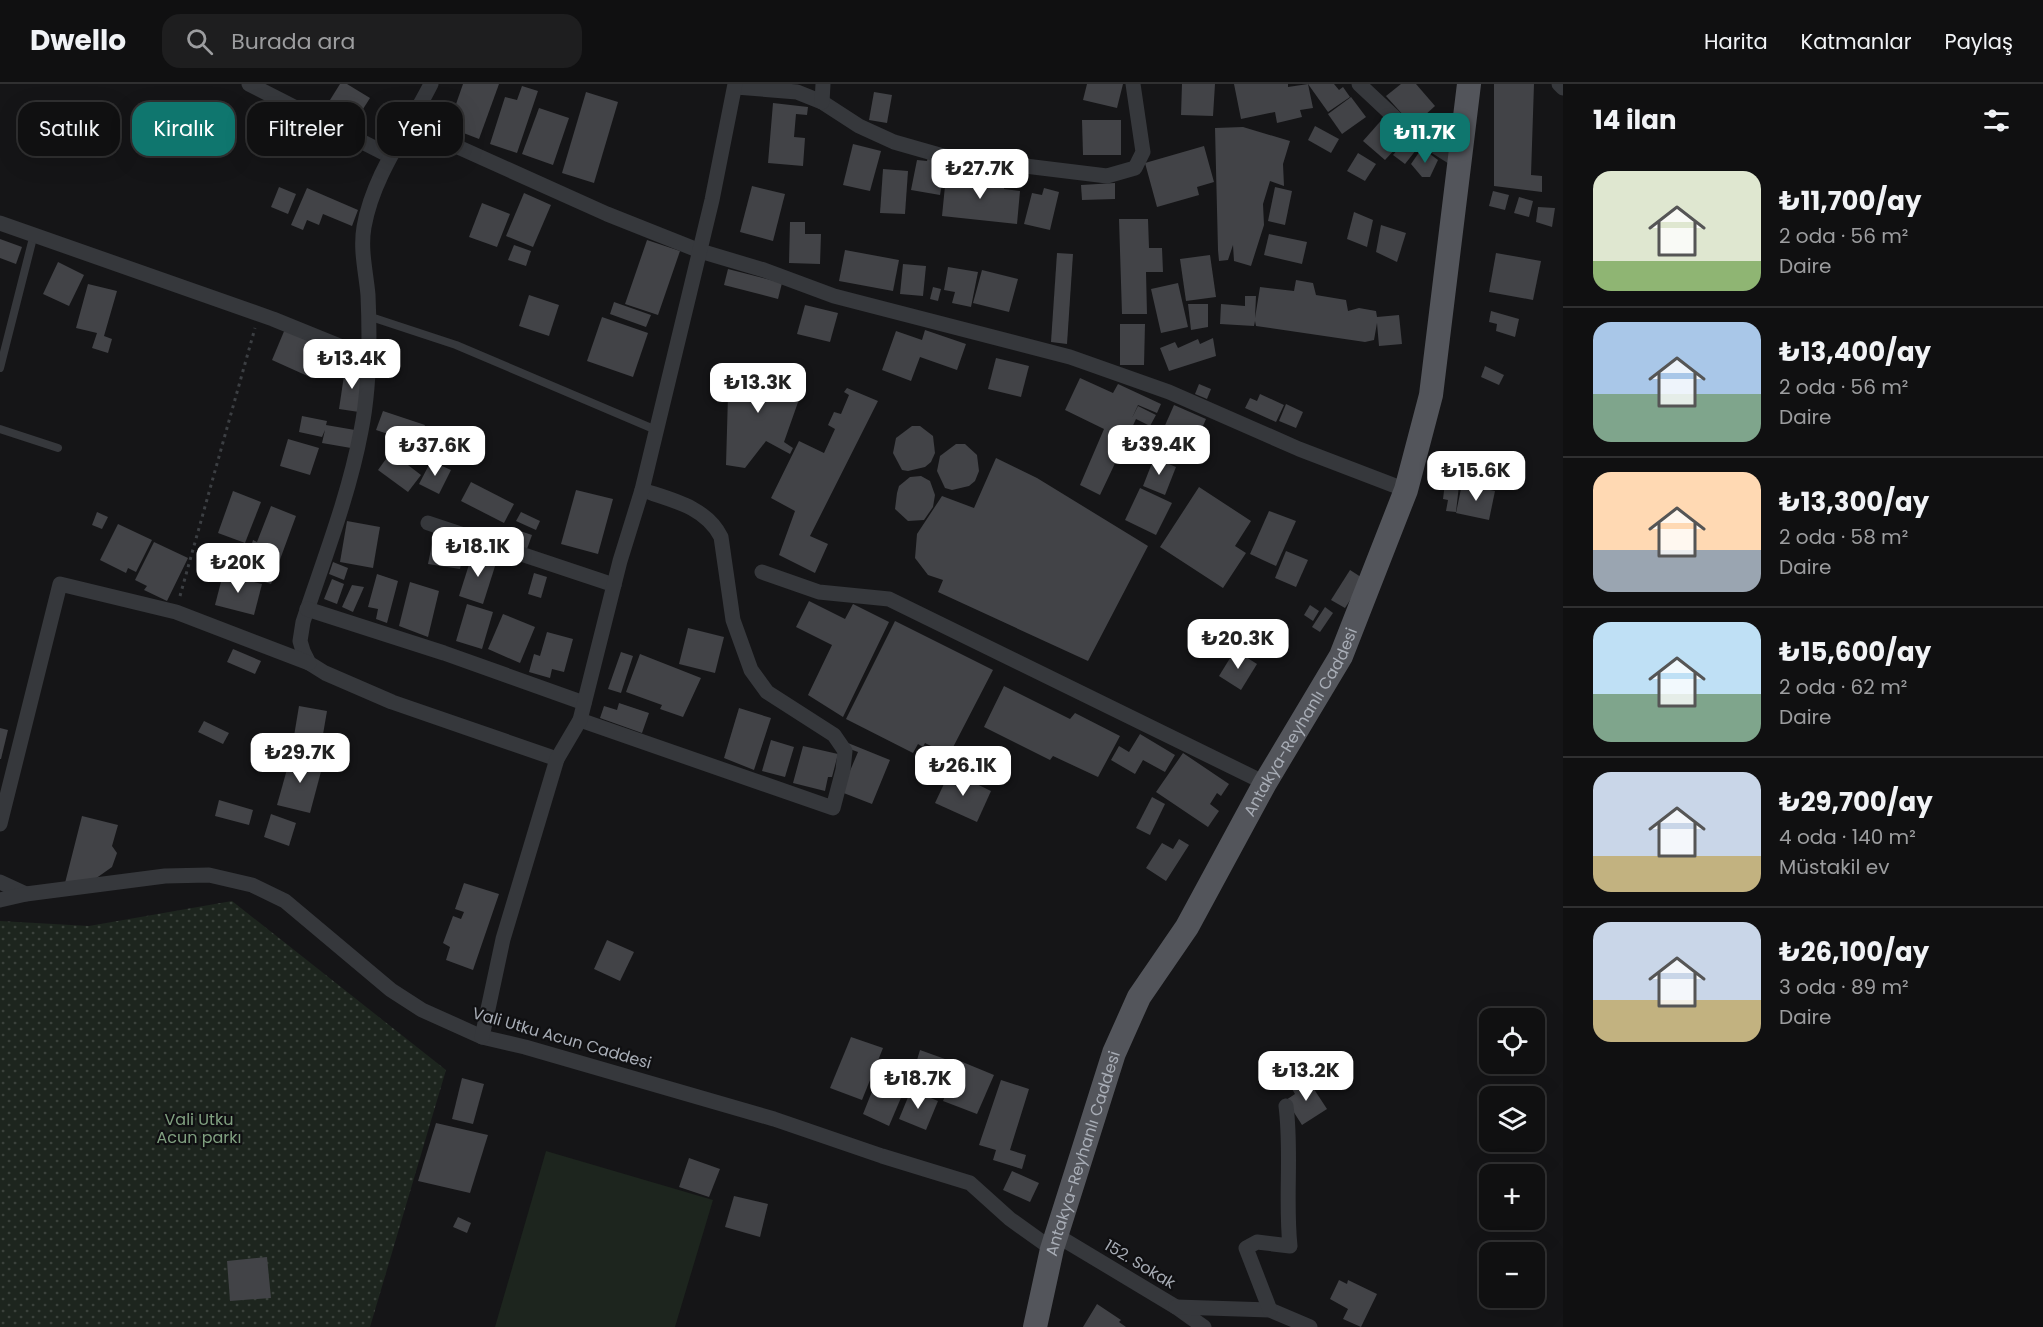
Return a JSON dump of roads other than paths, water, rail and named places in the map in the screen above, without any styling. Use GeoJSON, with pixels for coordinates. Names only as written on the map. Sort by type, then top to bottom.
{"type":"FeatureCollection","features":[{"type":"Feature","properties":{"kind":"main road","name":"Antakya-Reyhanlı Caddesi"},"geometry":{"type":"LineString","coordinates":[[1035,1327],[1054,1242],[1114,1053],[1139,997],[1187,927],[1265,783],[1341,656],[1406,490],[1431,395],[1468,84]]}},
{"type":"Feature","properties":{"kind":"street"},"geometry":{"type":"LineString","coordinates":[[249,84],[377,149]]}},
{"type":"Feature","properties":{"kind":"street"},"geometry":{"type":"LineString","coordinates":[[422,102],[432,84]]}},
{"type":"Feature","properties":{"kind":"street"},"geometry":{"type":"LineString","coordinates":[[822,102],[823,84]]}},
{"type":"Feature","properties":{"kind":"street"},"geometry":{"type":"LineString","coordinates":[[482,1037],[503,939],[557,759],[580,720],[614,585],[642,490],[700,251],[735,86],[797,92],[822,102],[859,126],[894,142],[943,156],[1107,176],[1135,168],[1143,152],[1133,84]]}},
{"type":"Feature","properties":{"kind":"street"},"geometry":{"type":"LineString","coordinates":[[1359,84],[1406,128],[1460,162]]}},
{"type":"Feature","properties":{"kind":"street"},"geometry":{"type":"LineString","coordinates":[[1559,84],[1563,88]]}},
{"type":"Feature","properties":{"kind":"street"},"geometry":{"type":"LineString","coordinates":[[463,149],[607,214],[700,251],[764,270],[834,296],[1070,357],[1168,393],[1299,449],[1406,490]]}},
{"type":"Feature","properties":{"kind":"street"},"geometry":{"type":"LineString","coordinates":[[309,663],[300,641],[307,609],[361,431],[369,358],[363,256],[364,228],[370,206],[390,156]]}},
{"type":"Feature","properties":{"kind":"street"},"geometry":{"type":"LineString","coordinates":[[0,223],[259,314],[369,358]]}},
{"type":"Feature","properties":{"kind":"street"},"geometry":{"type":"LineString","coordinates":[[580,720],[832,808],[843,770],[845,751],[834,735],[766,692],[751,670],[733,620],[721,537],[716,526],[691,506],[642,490]]}},
{"type":"Feature","properties":{"kind":"street"},"geometry":{"type":"LineString","coordinates":[[428,523],[614,585]]}},
{"type":"Feature","properties":{"kind":"street"},"geometry":{"type":"LineString","coordinates":[[762,572],[819,592],[889,599],[1265,783]]}},
{"type":"Feature","properties":{"kind":"street"},"geometry":{"type":"LineString","coordinates":[[0,824],[60,584],[176,612],[309,663],[325,673],[392,702],[557,759]]}},
{"type":"Feature","properties":{"kind":"street"},"geometry":{"type":"LineString","coordinates":[[307,609],[444,653],[584,703]]}},
{"type":"Feature","properties":{"kind":"street","name":"Vali Utku Acun Caddesi"},"geometry":{"type":"LineString","coordinates":[[0,900],[26,894],[165,876],[209,875],[252,885],[285,901],[406,1000],[422,1010],[482,1037],[525,1047],[774,1119],[970,1183],[1010,1219],[1054,1242]]}},
{"type":"Feature","properties":{"kind":"street"},"geometry":{"type":"LineString","coordinates":[[0,882],[26,894]]}},
{"type":"Feature","properties":{"kind":"street"},"geometry":{"type":"LineString","coordinates":[[1270,1310],[1246,1248],[1257,1242],[1290,1246],[1287,1215],[1290,1132],[1286,1107]]}},
{"type":"Feature","properties":{"kind":"street","name":"152. Sokak"},"geometry":{"type":"LineString","coordinates":[[1054,1242],[1176,1307],[1204,1327]]}},
{"type":"Feature","properties":{"kind":"street"},"geometry":{"type":"LineString","coordinates":[[1176,1307],[1270,1310],[1310,1327]]}},
{"type":"Feature","properties":{"kind":"lane"},"geometry":{"type":"LineString","coordinates":[[0,368],[34,234]]}},
{"type":"Feature","properties":{"kind":"lane"},"geometry":{"type":"LineString","coordinates":[[368,316],[456,345],[656,430]]}},
{"type":"Feature","properties":{"kind":"lane"},"geometry":{"type":"LineString","coordinates":[[0,429],[58,448]]}},
{"type":"Feature","properties":{"kind":"park label","name":"Vali Utku Acun parkı"},"geometry":{"type":"Point","coordinates":[199,1128]}}]}
